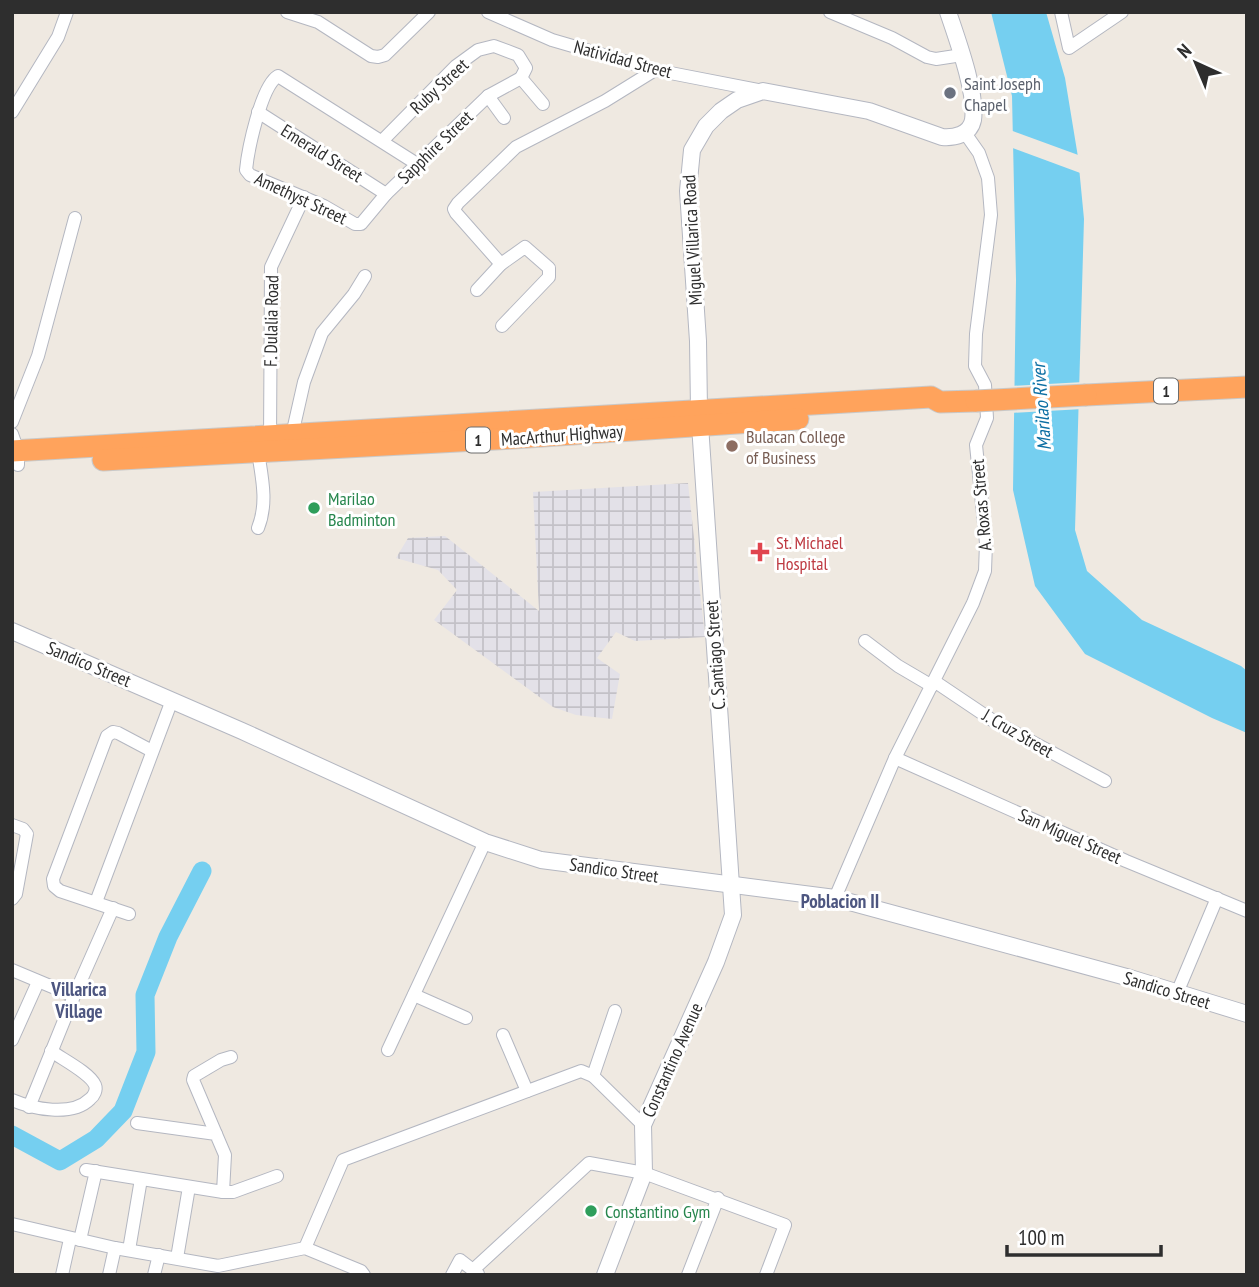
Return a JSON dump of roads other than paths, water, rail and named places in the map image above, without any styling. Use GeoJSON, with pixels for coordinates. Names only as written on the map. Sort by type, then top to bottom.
{"type":"FeatureCollection","features":[{"type":"Feature","properties":{"kind":"highway","name":"MacArthur Highway"},"geometry":{"type":"LineString","coordinates":[[14,453],[266,447],[699,418],[931,397],[940,402],[976,401],[1247,387]]}},
{"type":"Feature","properties":{"kind":"highway","name":"MacArthur Highway"},"geometry":{"type":"LineString","coordinates":[[266,447],[292,435],[699,418]]}},
{"type":"Feature","properties":{"kind":"main road"},"geometry":{"type":"LineString","coordinates":[[763,91],[869,111],[942,137],[953,138],[965,133],[973,121],[972,102],[962,55],[948,12]]}},
{"type":"Feature","properties":{"kind":"main road","name":"Miguel Villarica Road"},"geometry":{"type":"LineString","coordinates":[[699,418],[698,341],[688,191],[689,160],[696,141],[721,111],[737,100],[763,91]]}},
{"type":"Feature","properties":{"kind":"main road","name":"C. Santiago Street"},"geometry":{"type":"LineString","coordinates":[[699,418],[731,885]]}},
{"type":"Feature","properties":{"kind":"main road","name":"Sandico Street"},"geometry":{"type":"LineString","coordinates":[[12,631],[172,700],[485,842],[541,860],[835,898],[1130,978],[1247,1014]]}},
{"type":"Feature","properties":{"kind":"main road","name":"Constantino Avenue"},"geometry":{"type":"LineString","coordinates":[[605,1275],[644,1173],[643,1125],[716,962],[733,915],[731,885]]}},
{"type":"Feature","properties":{"kind":"street"},"geometry":{"type":"LineString","coordinates":[[12,112],[58,37],[67,12]]}},
{"type":"Feature","properties":{"kind":"street"},"geometry":{"type":"LineString","coordinates":[[287,12],[318,22],[370,56],[378,57],[385,55],[429,12]]}},
{"type":"Feature","properties":{"kind":"street","name":"Natividad Street"},"geometry":{"type":"LineString","coordinates":[[488,12],[552,40],[655,70],[763,91]]}},
{"type":"Feature","properties":{"kind":"street"},"geometry":{"type":"LineString","coordinates":[[830,12],[892,38],[928,57],[936,59],[962,55]]}},
{"type":"Feature","properties":{"kind":"street"},"geometry":{"type":"LineString","coordinates":[[857,23],[869,12]]}},
{"type":"Feature","properties":{"kind":"street"},"geometry":{"type":"LineString","coordinates":[[1061,12],[1069,48],[1122,12]]}},
{"type":"Feature","properties":{"kind":"street","name":"Ruby Street"},"geometry":{"type":"LineString","coordinates":[[382,141],[456,66],[478,50],[494,46],[518,55],[526,68],[521,78]]}},
{"type":"Feature","properties":{"kind":"street"},"geometry":{"type":"LineString","coordinates":[[501,264],[456,213],[454,209],[458,203],[516,147],[605,101],[655,70]]}},
{"type":"Feature","properties":{"kind":"street"},"geometry":{"type":"LineString","coordinates":[[258,113],[273,80],[278,76],[417,164]]}},
{"type":"Feature","properties":{"kind":"street"},"geometry":{"type":"LineString","coordinates":[[521,78],[543,104]]}},
{"type":"Feature","properties":{"kind":"street","name":"Sapphire Street"},"geometry":{"type":"LineString","coordinates":[[358,225],[386,194],[488,96],[521,78]]}},
{"type":"Feature","properties":{"kind":"street"},"geometry":{"type":"LineString","coordinates":[[488,96],[505,118]]}},
{"type":"Feature","properties":{"kind":"street","name":"Amethyst Street"},"geometry":{"type":"LineString","coordinates":[[258,113],[246,170],[358,225]]}},
{"type":"Feature","properties":{"kind":"street","name":"Emerald Street"},"geometry":{"type":"LineString","coordinates":[[258,113],[386,194]]}},
{"type":"Feature","properties":{"kind":"street","name":"A. Roxas Street"},"geometry":{"type":"LineString","coordinates":[[835,898],[895,758],[973,603],[985,571],[986,543],[976,444],[986,418],[985,385],[975,366],[976,334],[991,215],[988,178],[979,153],[965,133]]}},
{"type":"Feature","properties":{"kind":"street","name":"F. Dulalia Road"},"geometry":{"type":"LineString","coordinates":[[258,528],[263,514],[264,495],[271,267],[304,197]]}},
{"type":"Feature","properties":{"kind":"street"},"geometry":{"type":"LineString","coordinates":[[12,422],[37,356],[75,218]]}},
{"type":"Feature","properties":{"kind":"street"},"geometry":{"type":"LineString","coordinates":[[477,290],[501,264],[524,247],[549,268],[549,277],[502,326]]}},
{"type":"Feature","properties":{"kind":"street"},"geometry":{"type":"LineString","coordinates":[[292,435],[304,382],[322,333],[365,276]]}},
{"type":"Feature","properties":{"kind":"street","name":"J. Cruz Street"},"geometry":{"type":"LineString","coordinates":[[865,641],[898,666],[933,683],[995,722],[1105,781]]}},
{"type":"Feature","properties":{"kind":"street"},"geometry":{"type":"LineString","coordinates":[[96,902],[172,700]]}},
{"type":"Feature","properties":{"kind":"street"},"geometry":{"type":"LineString","coordinates":[[129,914],[60,891],[54,886],[54,879],[107,736],[113,732],[118,733],[152,751]]}},
{"type":"Feature","properties":{"kind":"street","name":"San Miguel Street"},"geometry":{"type":"LineString","coordinates":[[895,758],[1126,862],[1247,911]]}},
{"type":"Feature","properties":{"kind":"street"},"geometry":{"type":"LineString","coordinates":[[12,825],[23,829],[27,834],[16,894],[12,899]]}},
{"type":"Feature","properties":{"kind":"street"},"geometry":{"type":"LineString","coordinates":[[388,1050],[485,842]]}},
{"type":"Feature","properties":{"kind":"street"},"geometry":{"type":"LineString","coordinates":[[1177,993],[1217,898]]}},
{"type":"Feature","properties":{"kind":"street"},"geometry":{"type":"LineString","coordinates":[[29,1107],[113,908]]}},
{"type":"Feature","properties":{"kind":"street"},"geometry":{"type":"LineString","coordinates":[[12,970],[74,996]]}},
{"type":"Feature","properties":{"kind":"street"},"geometry":{"type":"LineString","coordinates":[[12,1040],[38,982]]}},
{"type":"Feature","properties":{"kind":"street"},"geometry":{"type":"LineString","coordinates":[[414,995],[466,1018]]}},
{"type":"Feature","properties":{"kind":"street"},"geometry":{"type":"LineString","coordinates":[[593,1076],[615,1011]]}},
{"type":"Feature","properties":{"kind":"street"},"geometry":{"type":"LineString","coordinates":[[503,1035],[527,1091]]}},
{"type":"Feature","properties":{"kind":"street"},"geometry":{"type":"LineString","coordinates":[[12,1100],[29,1107],[70,1109],[88,1102],[93,1097],[96,1089],[86,1075],[51,1051]]}},
{"type":"Feature","properties":{"kind":"street"},"geometry":{"type":"LineString","coordinates":[[222,1192],[225,1155],[194,1076],[221,1060],[231,1058]]}},
{"type":"Feature","properties":{"kind":"street"},"geometry":{"type":"LineString","coordinates":[[305,1248],[343,1160],[581,1071],[593,1076],[643,1125]]}},
{"type":"Feature","properties":{"kind":"street"},"geometry":{"type":"LineString","coordinates":[[137,1123],[216,1134]]}},
{"type":"Feature","properties":{"kind":"street"},"geometry":{"type":"LineString","coordinates":[[452,1275],[460,1259],[476,1273],[587,1164],[644,1173],[718,1198],[785,1225],[766,1275]]}},
{"type":"Feature","properties":{"kind":"street"},"geometry":{"type":"LineString","coordinates":[[62,1275],[75,1239],[91,1171],[222,1192],[233,1192],[277,1176]]}},
{"type":"Feature","properties":{"kind":"street"},"geometry":{"type":"LineString","coordinates":[[129,1250],[141,1179]]}},
{"type":"Feature","properties":{"kind":"street"},"geometry":{"type":"LineString","coordinates":[[177,1258],[189,1187]]}},
{"type":"Feature","properties":{"kind":"street"},"geometry":{"type":"LineString","coordinates":[[688,1275],[718,1198]]}},
{"type":"Feature","properties":{"kind":"street"},"geometry":{"type":"LineString","coordinates":[[12,1224],[115,1248],[177,1258],[217,1270],[305,1248],[361,1271],[364,1275]]}},
{"type":"Feature","properties":{"kind":"street"},"geometry":{"type":"LineString","coordinates":[[109,1275],[115,1248]]}},
{"type":"Feature","properties":{"kind":"street"},"geometry":{"type":"LineString","coordinates":[[154,1275],[159,1255]]}},
{"type":"Feature","properties":{"kind":"water","name":"Marilao River"},"geometry":{"type":"Polygon","coordinates":[[[991,12],[1046,12],[1065,78],[1078,157],[1084,219],[1075,530],[1087,571],[1142,620],[1247,671],[1247,733],[1085,654],[1035,586],[1013,490],[1016,280],[1012,96],[991,12]]]}},
{"type":"Feature","properties":{"kind":"waterway"},"geometry":{"type":"LineString","coordinates":[[12,1135],[60,1161],[96,1139],[123,1111],[146,1052],[145,995],[168,937],[202,871]]}},
{"type":"Feature","properties":{"kind":"place","name":"Saint Joseph Chapel"},"geometry":{"type":"Point","coordinates":[950,93]}},
{"type":"Feature","properties":{"kind":"place","name":"Bulacan College of Business"},"geometry":{"type":"Point","coordinates":[732,446]}},
{"type":"Feature","properties":{"kind":"place","name":"Marilao Badminton"},"geometry":{"type":"Point","coordinates":[314,508]}},
{"type":"Feature","properties":{"kind":"place","name":"St. Michael Hospital"},"geometry":{"type":"Point","coordinates":[760,552]}},
{"type":"Feature","properties":{"kind":"place","name":"Constantino Gym"},"geometry":{"type":"Point","coordinates":[591,1211]}},
{"type":"Feature","properties":{"kind":"district","name":"Poblacion II"},"geometry":{"type":"Point","coordinates":[840,901]}},
{"type":"Feature","properties":{"kind":"district","name":"Villarica Village"},"geometry":{"type":"Point","coordinates":[79,1000]}}]}
